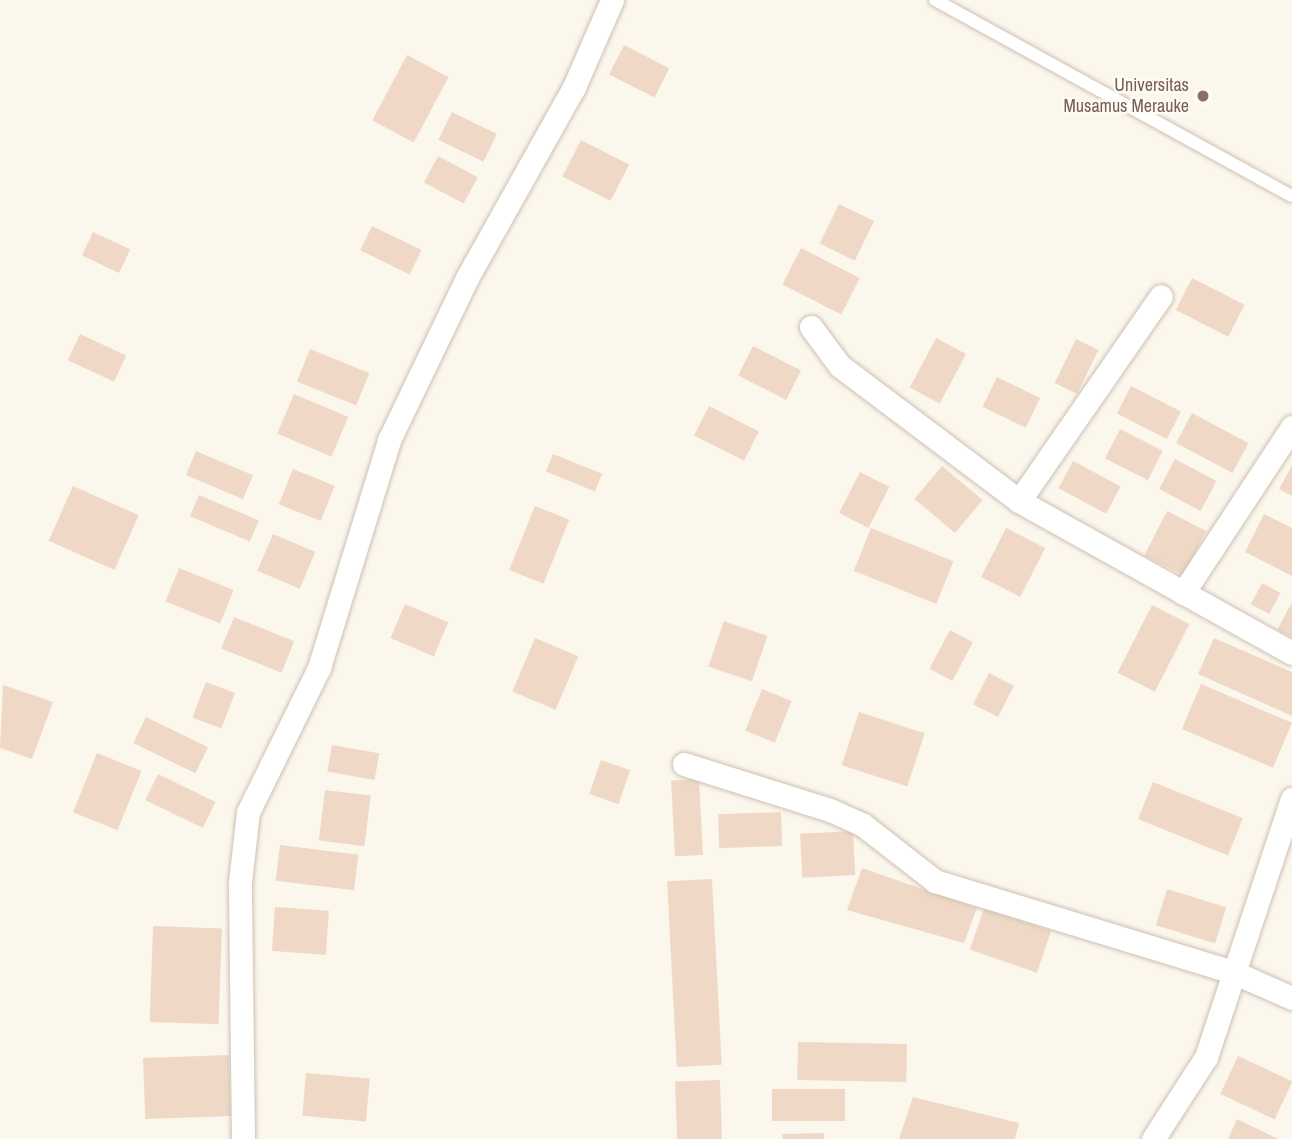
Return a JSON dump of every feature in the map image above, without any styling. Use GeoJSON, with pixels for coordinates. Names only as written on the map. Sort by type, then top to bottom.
{"type":"FeatureCollection","features":[{"type":"Feature","properties":{"kind":"street"},"geometry":{"type":"LineString","coordinates":[[243,1139],[240,882],[248,812],[319,668],[389,440],[468,276],[574,87],[612,0]]}},
{"type":"Feature","properties":{"kind":"street"},"geometry":{"type":"LineString","coordinates":[[1020,501],[1161,296]]}},
{"type":"Feature","properties":{"kind":"street"},"geometry":{"type":"LineString","coordinates":[[811,327],[840,366],[1020,501],[1292,653]]}},
{"type":"Feature","properties":{"kind":"street"},"geometry":{"type":"LineString","coordinates":[[1183,593],[1292,427]]}},
{"type":"Feature","properties":{"kind":"street"},"geometry":{"type":"LineString","coordinates":[[684,764],[841,815],[935,881],[1233,972],[1292,998]]}},
{"type":"Feature","properties":{"kind":"street"},"geometry":{"type":"LineString","coordinates":[[1153,1139],[1206,1057],[1292,799]]}},
{"type":"Feature","properties":{"kind":"lane"},"geometry":{"type":"LineString","coordinates":[[934,0],[1292,197]]}},
{"type":"Feature","properties":{"kind":"building"},"geometry":{"type":"Polygon","coordinates":[[[624,45],[669,68],[654,98],[609,74],[624,45]]]}},
{"type":"Feature","properties":{"kind":"building"},"geometry":{"type":"Polygon","coordinates":[[[407,55],[448,77],[414,142],[372,120],[407,55]]]}},
{"type":"Feature","properties":{"kind":"building"},"geometry":{"type":"Polygon","coordinates":[[[452,112],[497,134],[483,162],[438,140],[452,112]]]}},
{"type":"Feature","properties":{"kind":"building"},"geometry":{"type":"Polygon","coordinates":[[[581,140],[629,165],[611,201],[562,177],[581,140]]]}},
{"type":"Feature","properties":{"kind":"building"},"geometry":{"type":"Polygon","coordinates":[[[438,156],[478,177],[464,204],[424,182],[438,156]]]}},
{"type":"Feature","properties":{"kind":"building"},"geometry":{"type":"Polygon","coordinates":[[[839,204],[874,221],[855,261],[820,244],[839,204]]]}},
{"type":"Feature","properties":{"kind":"building"},"geometry":{"type":"Polygon","coordinates":[[[372,226],[421,250],[410,274],[360,250],[372,226]]]}},
{"type":"Feature","properties":{"kind":"building"},"geometry":{"type":"Polygon","coordinates":[[[93,232],[130,249],[119,273],[82,256],[93,232]]]}},
{"type":"Feature","properties":{"kind":"building"},"geometry":{"type":"Polygon","coordinates":[[[801,248],[860,278],[841,314],[782,285],[801,248]]]}},
{"type":"Feature","properties":{"kind":"building"},"geometry":{"type":"Polygon","coordinates":[[[1192,278],[1245,305],[1228,337],[1176,310],[1192,278]]]}},
{"type":"Feature","properties":{"kind":"building"},"geometry":{"type":"Polygon","coordinates":[[[80,334],[126,356],[114,382],[68,360],[80,334]]]}},
{"type":"Feature","properties":{"kind":"building"},"geometry":{"type":"Polygon","coordinates":[[[936,338],[966,354],[940,403],[910,387],[936,338]]]}},
{"type":"Feature","properties":{"kind":"building"},"geometry":{"type":"Polygon","coordinates":[[[1076,339],[1098,350],[1077,394],[1055,383],[1076,339]]]}},
{"type":"Feature","properties":{"kind":"building"},"geometry":{"type":"Polygon","coordinates":[[[753,346],[801,371],[786,400],[738,375],[753,346]]]}},
{"type":"Feature","properties":{"kind":"building"},"geometry":{"type":"Polygon","coordinates":[[[310,349],[369,373],[356,405],[297,381],[310,349]]]}},
{"type":"Feature","properties":{"kind":"building"},"geometry":{"type":"Polygon","coordinates":[[[997,377],[1040,398],[1026,428],[983,407],[997,377]]]}},
{"type":"Feature","properties":{"kind":"building"},"geometry":{"type":"Polygon","coordinates":[[[1131,386],[1181,411],[1167,439],[1117,414],[1131,386]]]}},
{"type":"Feature","properties":{"kind":"building"},"geometry":{"type":"Polygon","coordinates":[[[294,394],[348,417],[332,457],[277,434],[294,394]]]}},
{"type":"Feature","properties":{"kind":"building"},"geometry":{"type":"Polygon","coordinates":[[[709,406],[759,431],[744,461],[694,435],[709,406]]]}},
{"type":"Feature","properties":{"kind":"building"},"geometry":{"type":"Polygon","coordinates":[[[1192,413],[1249,443],[1233,473],[1176,443],[1192,413]]]}},
{"type":"Feature","properties":{"kind":"building"},"geometry":{"type":"Polygon","coordinates":[[[1120,429],[1163,451],[1148,480],[1105,458],[1120,429]]]}},
{"type":"Feature","properties":{"kind":"building"},"geometry":{"type":"Polygon","coordinates":[[[196,451],[253,475],[243,499],[186,475],[196,451]]]}},
{"type":"Feature","properties":{"kind":"building"},"geometry":{"type":"Polygon","coordinates":[[[553,454],[602,474],[595,491],[546,472],[553,454]]]}},
{"type":"Feature","properties":{"kind":"building"},"geometry":{"type":"Polygon","coordinates":[[[1175,459],[1216,481],[1201,511],[1159,489],[1175,459]]]}},
{"type":"Feature","properties":{"kind":"building"},"geometry":{"type":"Polygon","coordinates":[[[1073,461],[1121,486],[1106,514],[1058,488],[1073,461]]]}},
{"type":"Feature","properties":{"kind":"building"},"geometry":{"type":"Polygon","coordinates":[[[1292,465],[1292,496],[1279,489],[1292,465]]]}},
{"type":"Feature","properties":{"kind":"building"},"geometry":{"type":"Polygon","coordinates":[[[942,466],[983,500],[955,533],[914,499],[942,466]]]}},
{"type":"Feature","properties":{"kind":"building"},"geometry":{"type":"Polygon","coordinates":[[[293,469],[335,486],[320,521],[279,504],[293,469]]]}},
{"type":"Feature","properties":{"kind":"building"},"geometry":{"type":"Polygon","coordinates":[[[860,472],[889,487],[869,528],[839,513],[860,472]]]}},
{"type":"Feature","properties":{"kind":"building"},"geometry":{"type":"Polygon","coordinates":[[[73,486],[139,515],[114,570],[49,541],[73,486]]]}},
{"type":"Feature","properties":{"kind":"building"},"geometry":{"type":"Polygon","coordinates":[[[199,495],[259,520],[250,542],[190,516],[199,495]]]}},
{"type":"Feature","properties":{"kind":"building"},"geometry":{"type":"Polygon","coordinates":[[[535,506],[569,520],[543,584],[509,570],[535,506]]]}},
{"type":"Feature","properties":{"kind":"building"},"geometry":{"type":"Polygon","coordinates":[[[1167,511],[1206,531],[1184,576],[1144,556],[1167,511]]]}},
{"type":"Feature","properties":{"kind":"building"},"geometry":{"type":"Polygon","coordinates":[[[1264,514],[1292,528],[1292,576],[1245,552],[1264,514]]]}},
{"type":"Feature","properties":{"kind":"building"},"geometry":{"type":"Polygon","coordinates":[[[871,528],[954,561],[936,604],[854,571],[871,528]]]}},
{"type":"Feature","properties":{"kind":"building"},"geometry":{"type":"Polygon","coordinates":[[[1006,528],[1045,548],[1020,597],[981,577],[1006,528]]]}},
{"type":"Feature","properties":{"kind":"building"},"geometry":{"type":"Polygon","coordinates":[[[273,534],[315,552],[300,589],[257,571],[273,534]]]}},
{"type":"Feature","properties":{"kind":"building"},"geometry":{"type":"Polygon","coordinates":[[[179,568],[234,590],[220,623],[166,601],[179,568]]]}},
{"type":"Feature","properties":{"kind":"building"},"geometry":{"type":"Polygon","coordinates":[[[1262,583],[1281,593],[1269,614],[1251,604],[1262,583]]]}},
{"type":"Feature","properties":{"kind":"building"},"geometry":{"type":"Polygon","coordinates":[[[1292,602],[1292,637],[1277,630],[1292,602]]]}},
{"type":"Feature","properties":{"kind":"building"},"geometry":{"type":"Polygon","coordinates":[[[405,604],[448,622],[434,656],[391,638],[405,604]]]}},
{"type":"Feature","properties":{"kind":"building"},"geometry":{"type":"Polygon","coordinates":[[[1152,605],[1189,624],[1155,692],[1117,673],[1152,605]]]}},
{"type":"Feature","properties":{"kind":"building"},"geometry":{"type":"Polygon","coordinates":[[[234,617],[294,641],[282,673],[221,649],[234,617]]]}},
{"type":"Feature","properties":{"kind":"building"},"geometry":{"type":"Polygon","coordinates":[[[724,621],[767,636],[752,681],[708,666],[724,621]]]}},
{"type":"Feature","properties":{"kind":"building"},"geometry":{"type":"Polygon","coordinates":[[[950,630],[973,642],[952,681],[929,669],[950,630]]]}},
{"type":"Feature","properties":{"kind":"building"},"geometry":{"type":"Polygon","coordinates":[[[535,638],[578,656],[556,710],[512,691],[535,638]]]}},
{"type":"Feature","properties":{"kind":"building"},"geometry":{"type":"Polygon","coordinates":[[[1214,638],[1292,672],[1292,716],[1198,674],[1214,638]]]}},
{"type":"Feature","properties":{"kind":"building"},"geometry":{"type":"Polygon","coordinates":[[[989,673],[1014,686],[998,717],[973,704],[989,673]]]}},
{"type":"Feature","properties":{"kind":"building"},"geometry":{"type":"Polygon","coordinates":[[[206,682],[235,693],[221,729],[192,717],[206,682]]]}},
{"type":"Feature","properties":{"kind":"building"},"geometry":{"type":"Polygon","coordinates":[[[1201,684],[1292,723],[1273,768],[1182,729],[1201,684]]]}},
{"type":"Feature","properties":{"kind":"building"},"geometry":{"type":"Polygon","coordinates":[[[3,685],[53,702],[32,759],[0,748],[3,685]]]}},
{"type":"Feature","properties":{"kind":"building"},"geometry":{"type":"Polygon","coordinates":[[[762,689],[792,701],[775,743],[745,731],[762,689]]]}},
{"type":"Feature","properties":{"kind":"building"},"geometry":{"type":"Polygon","coordinates":[[[859,712],[925,733],[907,787],[842,765],[859,712]]]}},
{"type":"Feature","properties":{"kind":"building"},"geometry":{"type":"Polygon","coordinates":[[[146,717],[208,747],[195,773],[133,743],[146,717]]]}},
{"type":"Feature","properties":{"kind":"building"},"geometry":{"type":"Polygon","coordinates":[[[332,745],[379,753],[375,780],[327,772],[332,745]]]}},
{"type":"Feature","properties":{"kind":"building"},"geometry":{"type":"Polygon","coordinates":[[[97,753],[142,771],[118,830],[73,812],[97,753]]]}},
{"type":"Feature","properties":{"kind":"building"},"geometry":{"type":"Polygon","coordinates":[[[601,760],[630,770],[619,804],[589,794],[601,760]]]}},
{"type":"Feature","properties":{"kind":"building"},"geometry":{"type":"Polygon","coordinates":[[[158,774],[216,802],[203,828],[145,800],[158,774]]]}},
{"type":"Feature","properties":{"kind":"building"},"geometry":{"type":"Polygon","coordinates":[[[699,779],[703,855],[675,856],[671,780],[699,779]]]}},
{"type":"Feature","properties":{"kind":"building"},"geometry":{"type":"Polygon","coordinates":[[[1153,782],[1243,818],[1228,855],[1138,819],[1153,782]]]}},
{"type":"Feature","properties":{"kind":"building"},"geometry":{"type":"Polygon","coordinates":[[[325,790],[371,796],[364,846],[319,841],[325,790]]]}},
{"type":"Feature","properties":{"kind":"building"},"geometry":{"type":"Polygon","coordinates":[[[781,812],[782,846],[719,848],[718,814],[781,812]]]}},
{"type":"Feature","properties":{"kind":"building"},"geometry":{"type":"Polygon","coordinates":[[[853,831],[855,875],[802,878],[800,834],[853,831]]]}},
{"type":"Feature","properties":{"kind":"building"},"geometry":{"type":"Polygon","coordinates":[[[280,845],[358,855],[354,890],[276,881],[280,845]]]}},
{"type":"Feature","properties":{"kind":"building"},"geometry":{"type":"Polygon","coordinates":[[[862,868],[977,908],[964,943],[847,910],[862,868]]]}},
{"type":"Feature","properties":{"kind":"building"},"geometry":{"type":"Polygon","coordinates":[[[712,879],[722,1065],[677,1067],[667,881],[712,879]]]}},
{"type":"Feature","properties":{"kind":"building"},"geometry":{"type":"Polygon","coordinates":[[[1167,889],[1226,907],[1215,943],[1156,925],[1167,889]]]}},
{"type":"Feature","properties":{"kind":"building"},"geometry":{"type":"Polygon","coordinates":[[[275,907],[329,911],[326,955],[272,951],[275,907]]]}},
{"type":"Feature","properties":{"kind":"building"},"geometry":{"type":"Polygon","coordinates":[[[984,908],[1051,931],[1037,973],[970,950],[984,908]]]}},
{"type":"Feature","properties":{"kind":"building"},"geometry":{"type":"Polygon","coordinates":[[[153,926],[222,928],[219,1024],[150,1022],[153,926]]]}},
{"type":"Feature","properties":{"kind":"building"},"geometry":{"type":"Polygon","coordinates":[[[798,1042],[907,1044],[906,1082],[797,1080],[798,1042]]]}},
{"type":"Feature","properties":{"kind":"building"},"geometry":{"type":"Polygon","coordinates":[[[229,1055],[231,1116],[145,1119],[143,1058],[229,1055]]]}},
{"type":"Feature","properties":{"kind":"building"},"geometry":{"type":"Polygon","coordinates":[[[1238,1056],[1292,1081],[1275,1119],[1220,1094],[1238,1056]]]}},
{"type":"Feature","properties":{"kind":"building"},"geometry":{"type":"Polygon","coordinates":[[[306,1073],[370,1079],[366,1121],[302,1116],[306,1073]]]}},
{"type":"Feature","properties":{"kind":"building"},"geometry":{"type":"Polygon","coordinates":[[[720,1080],[722,1139],[677,1139],[675,1082],[720,1080]]]}},
{"type":"Feature","properties":{"kind":"building"},"geometry":{"type":"Polygon","coordinates":[[[772,1089],[845,1089],[845,1121],[772,1121],[772,1089]]]}},
{"type":"Feature","properties":{"kind":"building"},"geometry":{"type":"Polygon","coordinates":[[[913,1097],[1019,1123],[1015,1139],[899,1139],[913,1097]]]}},
{"type":"Feature","properties":{"kind":"building"},"geometry":{"type":"Polygon","coordinates":[[[1237,1119],[1278,1139],[1228,1139],[1237,1119]]]}},
{"type":"Feature","properties":{"kind":"building"},"geometry":{"type":"Polygon","coordinates":[[[824,1133],[824,1139],[783,1139],[782,1134],[824,1133]]]}},
{"type":"Feature","properties":{"kind":"place","name":"Universitas Musamus Merauke"},"geometry":{"type":"Point","coordinates":[1203,96]}}]}
